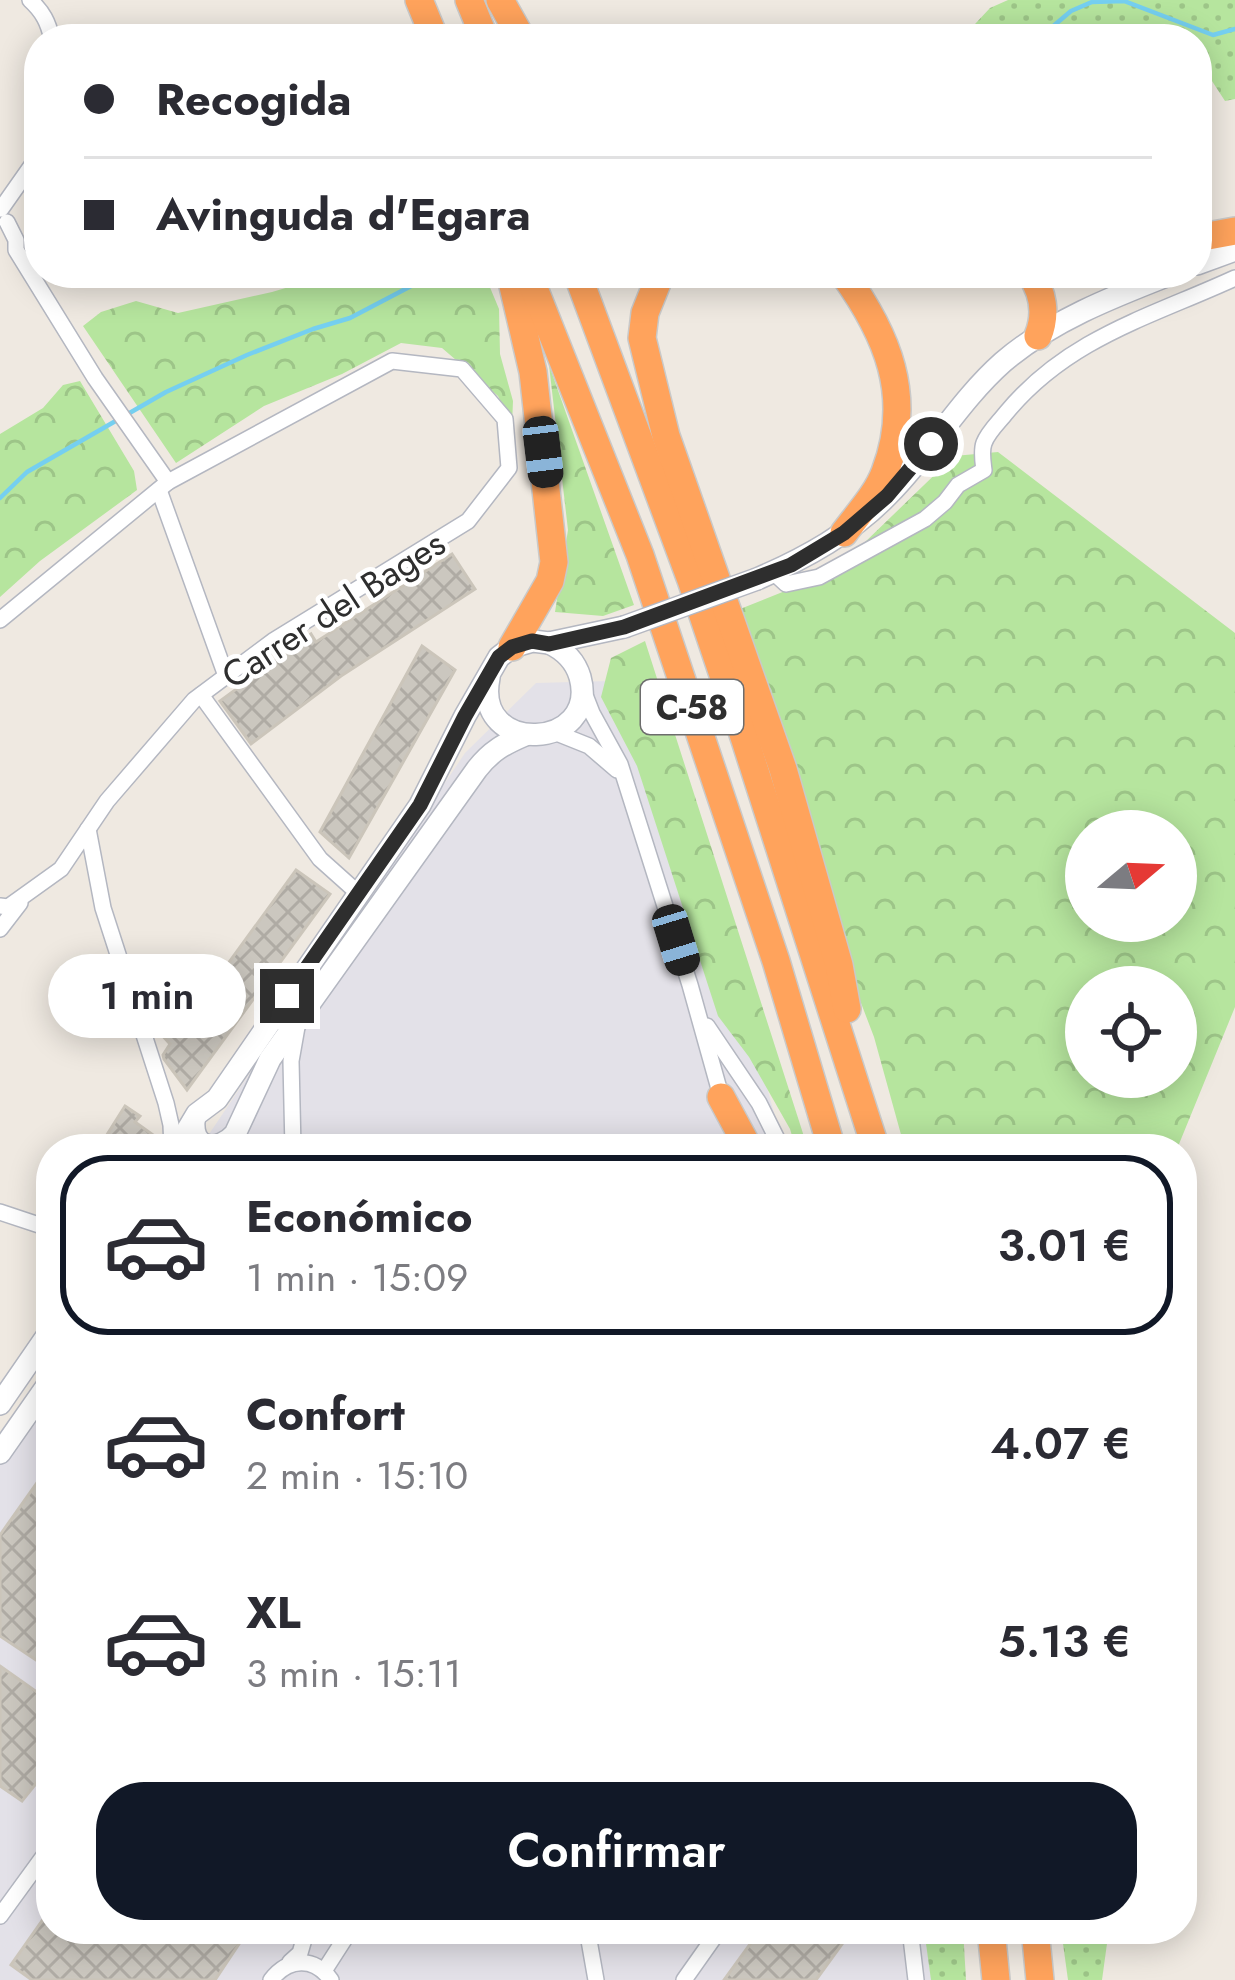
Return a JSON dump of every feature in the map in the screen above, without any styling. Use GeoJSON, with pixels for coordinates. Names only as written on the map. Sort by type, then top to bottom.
{"type":"FeatureCollection","features":[{"type":"Feature","properties":{"kind":"highway"},"geometry":{"type":"LineString","coordinates":[[512,647],[550,581],[554,562],[533,372],[514,288]]}},
{"type":"Feature","properties":{"kind":"highway","name":"C-58"},"geometry":{"type":"LineString","coordinates":[[534,288],[640,555],[769,939],[828,1134]]}},
{"type":"Feature","properties":{"kind":"highway","name":"C-58"},"geometry":{"type":"LineString","coordinates":[[583,288],[691,580],[872,1134]]}},
{"type":"Feature","properties":{"kind":"highway"},"geometry":{"type":"LineString","coordinates":[[656,288],[645,313],[642,338],[653,388],[783,769],[839,965],[862,1101]]}},
{"type":"Feature","properties":{"kind":"highway"},"geometry":{"type":"LineString","coordinates":[[844,533],[885,474],[896,436],[895,371],[854,288]]}},
{"type":"Feature","properties":{"kind":"highway"},"geometry":{"type":"LineString","coordinates":[[1036,288],[1043,306],[1038,336]]}},
{"type":"Feature","properties":{"kind":"highway"},"geometry":{"type":"LineString","coordinates":[[721,1097],[741,1134]]}},
{"type":"Feature","properties":{"kind":"highway"},"geometry":{"type":"LineString","coordinates":[[992,1944],[996,1980]]}},
{"type":"Feature","properties":{"kind":"highway"},"geometry":{"type":"LineString","coordinates":[[1036,1944],[1040,1980]]}},
{"type":"Feature","properties":{"kind":"street"},"geometry":{"type":"LineString","coordinates":[[30,0],[48,24]]}},
{"type":"Feature","properties":{"kind":"street"},"geometry":{"type":"LineString","coordinates":[[24,182],[2,222],[16,240],[24,263]]}},
{"type":"Feature","properties":{"kind":"street"},"geometry":{"type":"LineString","coordinates":[[39,288],[152,459],[226,676]]}},
{"type":"Feature","properties":{"kind":"street"},"geometry":{"type":"LineString","coordinates":[[549,644],[624,627],[765,576],[811,554],[887,496],[1002,364],[1038,336],[1139,288]]}},
{"type":"Feature","properties":{"kind":"street"},"geometry":{"type":"LineString","coordinates":[[765,576],[786,584],[819,577],[925,519],[958,485],[984,470],[982,446],[995,426],[1063,360],[1098,337],[1212,288]]}},
{"type":"Feature","properties":{"kind":"street","name":"Carrer del Bages"},"geometry":{"type":"LineString","coordinates":[[0,906],[8,907],[61,869],[107,801],[201,695],[273,641],[468,521],[509,467],[505,419],[462,369],[392,361],[164,486]]}},
{"type":"Feature","properties":{"kind":"street"},"geometry":{"type":"LineString","coordinates":[[0,620],[164,486]]}},
{"type":"Feature","properties":{"kind":"street"},"geometry":{"type":"LineString","coordinates":[[207,1133],[258,1080],[477,769],[502,745],[554,732],[568,723],[576,712],[588,654],[624,627]]}},
{"type":"Feature","properties":{"kind":"street"},"geometry":{"type":"LineString","coordinates":[[207,1133],[358,893],[420,805],[499,657],[532,641],[549,644],[570,657],[592,713],[620,764],[732,1134]]}},
{"type":"Feature","properties":{"kind":"street"},"geometry":{"type":"LineString","coordinates":[[490,671],[489,703],[496,717],[526,736]]}},
{"type":"Feature","properties":{"kind":"street"},"geometry":{"type":"LineString","coordinates":[[201,695],[320,859],[358,893]]}},
{"type":"Feature","properties":{"kind":"street"},"geometry":{"type":"LineString","coordinates":[[554,732],[602,755],[629,791]]}},
{"type":"Feature","properties":{"kind":"street"},"geometry":{"type":"LineString","coordinates":[[88,829],[104,908],[172,1125],[207,1133]]}},
{"type":"Feature","properties":{"kind":"street","name":"Carrer del Bages"},"geometry":{"type":"LineString","coordinates":[[0,928],[28,892]]}},
{"type":"Feature","properties":{"kind":"street"},"geometry":{"type":"LineString","coordinates":[[690,985],[712,1038],[759,1103],[774,1134]]}},
{"type":"Feature","properties":{"kind":"street"},"geometry":{"type":"LineString","coordinates":[[293,1134],[291,1061],[301,1017]]}},
{"type":"Feature","properties":{"kind":"street"},"geometry":{"type":"LineString","coordinates":[[164,1095],[207,1133]]}},
{"type":"Feature","properties":{"kind":"street"},"geometry":{"type":"LineString","coordinates":[[164,1095],[207,1133]]}},
{"type":"Feature","properties":{"kind":"street"},"geometry":{"type":"LineString","coordinates":[[0,1212],[36,1224]]}},
{"type":"Feature","properties":{"kind":"street"},"geometry":{"type":"LineString","coordinates":[[0,1404],[36,1352]]}},
{"type":"Feature","properties":{"kind":"street"},"geometry":{"type":"LineString","coordinates":[[0,1453],[36,1401]]}},
{"type":"Feature","properties":{"kind":"street"},"geometry":{"type":"LineString","coordinates":[[0,1916],[36,1867]]}},
{"type":"Feature","properties":{"kind":"street"},"geometry":{"type":"LineString","coordinates":[[271,1980],[300,1953],[303,1944]]}},
{"type":"Feature","properties":{"kind":"street"},"geometry":{"type":"LineString","coordinates":[[286,1965],[310,1963],[327,1975],[343,1944]]}},
{"type":"Feature","properties":{"kind":"street"},"geometry":{"type":"LineString","coordinates":[[590,1944],[596,1980]]}},
{"type":"Feature","properties":{"kind":"street"},"geometry":{"type":"LineString","coordinates":[[684,1980],[710,1944]]}},
{"type":"Feature","properties":{"kind":"street"},"geometry":{"type":"LineString","coordinates":[[912,1944],[916,1980]]}},
{"type":"Feature","properties":{"kind":"shaded area"},"geometry":{"type":"Polygon","coordinates":[[[610,681],[754,1041],[780,1134],[209,1134],[465,753],[536,683],[610,681]]]}},
{"type":"Feature","properties":{"kind":"shaded area"},"geometry":{"type":"Polygon","coordinates":[[[36,1381],[36,1944],[952,1944],[956,1980],[0,1980],[0,1433],[36,1381]]]}},
{"type":"Feature","properties":{"kind":"green space"},"geometry":{"type":"Polygon","coordinates":[[[1008,0],[1235,0],[1235,99],[1225,101],[1212,81],[1212,24],[975,24],[990,8],[1008,0]]]}},
{"type":"Feature","properties":{"kind":"green space"},"geometry":{"type":"Polygon","coordinates":[[[285,288],[490,288],[499,309],[500,354],[513,401],[512,425],[498,396],[442,348],[401,343],[264,406],[176,463],[83,326],[101,312],[136,301],[178,313],[285,288]]]}},
{"type":"Feature","properties":{"kind":"green space"},"geometry":{"type":"Polygon","coordinates":[[[549,365],[634,605],[603,616],[555,612],[568,530],[549,365]]]}},
{"type":"Feature","properties":{"kind":"green space"},"geometry":{"type":"Polygon","coordinates":[[[80,381],[134,471],[137,490],[40,561],[0,597],[0,434],[43,408],[63,385],[80,381]]]}},
{"type":"Feature","properties":{"kind":"green space"},"geometry":{"type":"Polygon","coordinates":[[[998,452],[1235,633],[1235,1007],[1183,1134],[901,1134],[874,1037],[725,615],[795,587],[862,545],[954,456],[998,452]]]}},
{"type":"Feature","properties":{"kind":"green space"},"geometry":{"type":"Polygon","coordinates":[[[645,641],[803,1134],[792,1134],[749,1057],[718,1016],[637,766],[601,697],[611,658],[645,641]]]}},
{"type":"Feature","properties":{"kind":"green space"},"geometry":{"type":"Polygon","coordinates":[[[926,1944],[964,1944],[966,1980],[931,1980],[926,1944]]]}},
{"type":"Feature","properties":{"kind":"green space"},"geometry":{"type":"Polygon","coordinates":[[[1063,1944],[1107,1944],[1102,1980],[1068,1980],[1063,1944]]]}},
{"type":"Feature","properties":{"kind":"building"},"geometry":{"type":"Polygon","coordinates":[[[452,554],[475,589],[341,676],[251,744],[220,701],[311,634],[316,642],[452,554]]]}},
{"type":"Feature","properties":{"kind":"building"},"geometry":{"type":"Polygon","coordinates":[[[422,646],[455,670],[349,858],[320,832],[422,646]]]}},
{"type":"Feature","properties":{"kind":"building"},"geometry":{"type":"Polygon","coordinates":[[[296,870],[330,894],[187,1090],[164,1059],[170,1044],[159,1032],[200,984],[209,990],[296,870]]]}},
{"type":"Feature","properties":{"kind":"building"},"geometry":{"type":"Polygon","coordinates":[[[125,1106],[140,1116],[135,1122],[152,1134],[107,1134],[125,1106]]]}},
{"type":"Feature","properties":{"kind":"building"},"geometry":{"type":"Polygon","coordinates":[[[36,1484],[36,1660],[0,1636],[0,1535],[36,1484]]]}},
{"type":"Feature","properties":{"kind":"building"},"geometry":{"type":"Polygon","coordinates":[[[0,1666],[36,1691],[36,1784],[22,1801],[0,1786],[0,1666]]]}},
{"type":"Feature","properties":{"kind":"building"},"geometry":{"type":"Polygon","coordinates":[[[36,1929],[36,1944],[239,1944],[215,1980],[32,1980],[11,1965],[36,1929]]]}},
{"type":"Feature","properties":{"kind":"building"},"geometry":{"type":"Polygon","coordinates":[[[750,1944],[842,1944],[816,1980],[724,1980],[750,1944]]]}},
{"type":"Feature","properties":{"kind":"waterway"},"geometry":{"type":"LineString","coordinates":[[1056,24],[1092,2],[1124,1],[1184,24]]}},
{"type":"Feature","properties":{"kind":"waterway"},"geometry":{"type":"LineString","coordinates":[[1212,35],[1235,29]]}},
{"type":"Feature","properties":{"kind":"waterway"},"geometry":{"type":"LineString","coordinates":[[0,498],[27,472],[166,392],[247,355],[350,318],[407,288]]}},
{"type":"Feature","properties":{"kind":"route"},"geometry":{"type":"LineString","coordinates":[[287,996],[420,805],[499,657],[532,641],[549,644],[624,627],[791,565],[844,533],[887,496],[931,444]]}}]}
